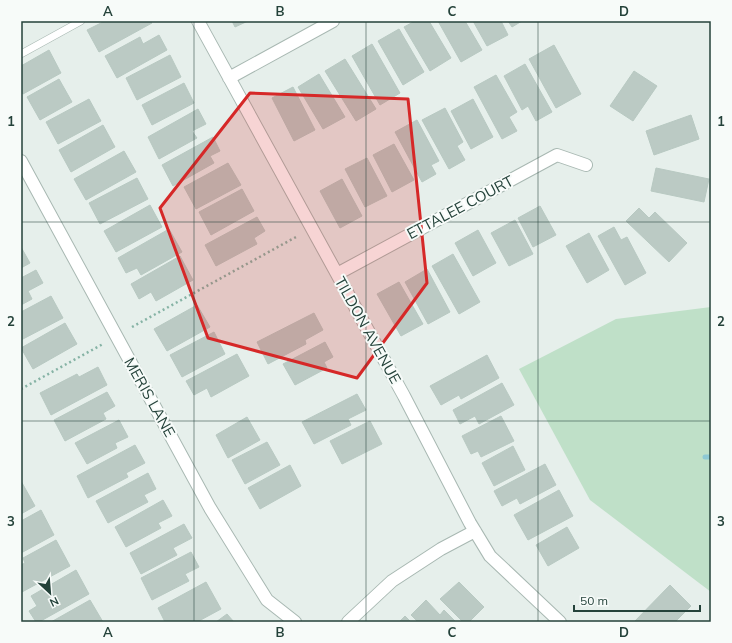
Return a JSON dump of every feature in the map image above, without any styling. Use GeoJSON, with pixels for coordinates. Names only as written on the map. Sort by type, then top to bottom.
{"type":"FeatureCollection","features":[{"type":"Feature","properties":{"kind":"street","name":"TILDON AVENUE"},"geometry":{"type":"LineString","coordinates":[[198,21],[490,556],[560,622]]}},
{"type":"Feature","properties":{"kind":"street"},"geometry":{"type":"LineString","coordinates":[[229,78],[333,21]]}},
{"type":"Feature","properties":{"kind":"street","name":"ETTALEE COURT"},"geometry":{"type":"LineString","coordinates":[[337,274],[557,155],[586,165]]}},
{"type":"Feature","properties":{"kind":"street","name":"MERIS LANE"},"geometry":{"type":"LineString","coordinates":[[21,161],[210,508],[267,600],[295,622]]}},
{"type":"Feature","properties":{"kind":"street"},"geometry":{"type":"LineString","coordinates":[[348,622],[392,581],[441,550],[475,531]]}},
{"type":"Feature","properties":{"kind":"lane"},"geometry":{"type":"LineString","coordinates":[[21,54],[81,21]]}},
{"type":"Feature","properties":{"kind":"path"},"geometry":{"type":"LineString","coordinates":[[132,327],[296,236]]}},
{"type":"Feature","properties":{"kind":"path"},"geometry":{"type":"LineString","coordinates":[[21,389],[103,344]]}},
{"type":"Feature","properties":{"kind":"highlighted area"},"geometry":{"type":"Polygon","coordinates":[[[250,93],[408,99],[427,283],[357,378],[208,338],[160,208],[250,93]]]}},
{"type":"Feature","properties":{"kind":"green space"},"geometry":{"type":"Polygon","coordinates":[[[711,307],[711,592],[590,500],[519,369],[616,319],[711,307]]]}},
{"type":"Feature","properties":{"kind":"building"},"geometry":{"type":"Polygon","coordinates":[[[105,21],[150,21],[152,23],[99,52],[87,30],[105,21]]]}},
{"type":"Feature","properties":{"kind":"building"},"geometry":{"type":"Polygon","coordinates":[[[232,21],[248,21],[235,27],[232,21]]]}},
{"type":"Feature","properties":{"kind":"building"},"geometry":{"type":"Polygon","coordinates":[[[415,21],[429,21],[451,58],[430,71],[404,27],[415,21]]]}},
{"type":"Feature","properties":{"kind":"building"},"geometry":{"type":"Polygon","coordinates":[[[438,21],[465,21],[482,50],[461,62],[438,21]]]}},
{"type":"Feature","properties":{"kind":"building"},"geometry":{"type":"Polygon","coordinates":[[[473,21],[501,21],[508,35],[487,46],[473,21]]]}},
{"type":"Feature","properties":{"kind":"building"},"geometry":{"type":"Polygon","coordinates":[[[508,21],[522,21],[512,27],[508,21]]]}},
{"type":"Feature","properties":{"kind":"building"},"geometry":{"type":"Polygon","coordinates":[[[399,29],[424,72],[403,85],[378,41],[399,29]]]}},
{"type":"Feature","properties":{"kind":"building"},"geometry":{"type":"Polygon","coordinates":[[[159,35],[167,50],[117,78],[105,56],[140,37],[143,44],[159,35]]]}},
{"type":"Feature","properties":{"kind":"building"},"geometry":{"type":"Polygon","coordinates":[[[372,44],[400,93],[380,105],[352,56],[372,44]]]}},
{"type":"Feature","properties":{"kind":"building"},"geometry":{"type":"Polygon","coordinates":[[[554,45],[581,94],[556,108],[529,59],[554,45]]]}},
{"type":"Feature","properties":{"kind":"building"},"geometry":{"type":"Polygon","coordinates":[[[49,50],[61,73],[23,94],[21,91],[21,66],[49,50]]]}},
{"type":"Feature","properties":{"kind":"building"},"geometry":{"type":"Polygon","coordinates":[[[170,55],[181,77],[137,100],[126,78],[170,55]]]}},
{"type":"Feature","properties":{"kind":"building"},"geometry":{"type":"Polygon","coordinates":[[[345,59],[376,109],[356,121],[325,71],[345,59]]]}},
{"type":"Feature","properties":{"kind":"building"},"geometry":{"type":"Polygon","coordinates":[[[525,64],[552,112],[536,121],[528,106],[522,110],[504,76],[525,64]]]}},
{"type":"Feature","properties":{"kind":"building"},"geometry":{"type":"Polygon","coordinates":[[[634,71],[657,86],[633,121],[610,106],[634,71]]]}},
{"type":"Feature","properties":{"kind":"building"},"geometry":{"type":"Polygon","coordinates":[[[319,74],[345,117],[323,129],[298,87],[319,74]]]}},
{"type":"Feature","properties":{"kind":"building"},"geometry":{"type":"Polygon","coordinates":[[[496,75],[517,112],[509,117],[517,131],[502,139],[474,87],[496,75]]]}},
{"type":"Feature","properties":{"kind":"building"},"geometry":{"type":"Polygon","coordinates":[[[59,79],[72,102],[40,120],[27,97],[59,79]]]}},
{"type":"Feature","properties":{"kind":"building"},"geometry":{"type":"Polygon","coordinates":[[[184,83],[194,103],[152,125],[142,105],[184,83]]]}},
{"type":"Feature","properties":{"kind":"building"},"geometry":{"type":"Polygon","coordinates":[[[293,87],[315,130],[294,141],[272,98],[293,87]]]}},
{"type":"Feature","properties":{"kind":"building"},"geometry":{"type":"Polygon","coordinates":[[[89,99],[101,121],[58,144],[46,122],[89,99]]]}},
{"type":"Feature","properties":{"kind":"building"},"geometry":{"type":"Polygon","coordinates":[[[473,99],[493,137],[471,149],[451,111],[473,99]]]}},
{"type":"Feature","properties":{"kind":"building"},"geometry":{"type":"Polygon","coordinates":[[[445,108],[463,142],[457,146],[465,160],[449,169],[422,120],[445,108]]]}},
{"type":"Feature","properties":{"kind":"building"},"geometry":{"type":"Polygon","coordinates":[[[198,109],[206,124],[192,131],[197,138],[159,159],[148,137],[198,109]]]}},
{"type":"Feature","properties":{"kind":"building"},"geometry":{"type":"Polygon","coordinates":[[[691,115],[699,139],[654,155],[646,131],[691,115]]]}},
{"type":"Feature","properties":{"kind":"building"},"geometry":{"type":"Polygon","coordinates":[[[417,120],[439,161],[431,165],[436,174],[422,182],[395,132],[417,120]]]}},
{"type":"Feature","properties":{"kind":"building"},"geometry":{"type":"Polygon","coordinates":[[[103,125],[115,147],[71,172],[59,150],[103,125]]]}},
{"type":"Feature","properties":{"kind":"building"},"geometry":{"type":"Polygon","coordinates":[[[213,137],[220,151],[210,156],[214,163],[173,186],[162,165],[213,137]]]}},
{"type":"Feature","properties":{"kind":"building"},"geometry":{"type":"Polygon","coordinates":[[[394,144],[414,180],[392,192],[373,155],[394,144]]]}},
{"type":"Feature","properties":{"kind":"building"},"geometry":{"type":"Polygon","coordinates":[[[124,151],[136,172],[86,200],[74,179],[124,151]]]}},
{"type":"Feature","properties":{"kind":"building"},"geometry":{"type":"Polygon","coordinates":[[[367,158],[387,196],[365,207],[345,169],[367,158]]]}},
{"type":"Feature","properties":{"kind":"building"},"geometry":{"type":"Polygon","coordinates":[[[228,163],[241,185],[196,209],[184,187],[228,163]]]}},
{"type":"Feature","properties":{"kind":"building"},"geometry":{"type":"Polygon","coordinates":[[[656,168],[709,179],[704,202],[651,191],[656,168]]]}},
{"type":"Feature","properties":{"kind":"building"},"geometry":{"type":"Polygon","coordinates":[[[137,178],[148,199],[100,224],[89,203],[137,178]]]}},
{"type":"Feature","properties":{"kind":"building"},"geometry":{"type":"Polygon","coordinates":[[[342,179],[362,216],[340,228],[320,191],[342,179]]]}},
{"type":"Feature","properties":{"kind":"building"},"geometry":{"type":"Polygon","coordinates":[[[242,189],[254,211],[211,235],[199,212],[242,189]]]}},
{"type":"Feature","properties":{"kind":"building"},"geometry":{"type":"Polygon","coordinates":[[[150,205],[162,227],[116,252],[104,231],[150,205]]]}},
{"type":"Feature","properties":{"kind":"building"},"geometry":{"type":"Polygon","coordinates":[[[540,206],[556,235],[533,247],[518,218],[540,206]]]}},
{"type":"Feature","properties":{"kind":"building"},"geometry":{"type":"Polygon","coordinates":[[[639,208],[649,218],[655,212],[687,243],[669,262],[626,221],[639,208]]]}},
{"type":"Feature","properties":{"kind":"building"},"geometry":{"type":"Polygon","coordinates":[[[257,217],[265,231],[254,238],[257,244],[216,266],[205,245],[257,217]]]}},
{"type":"Feature","properties":{"kind":"building"},"geometry":{"type":"Polygon","coordinates":[[[515,220],[533,254],[509,266],[491,233],[515,220]]]}},
{"type":"Feature","properties":{"kind":"building"},"geometry":{"type":"Polygon","coordinates":[[[614,227],[621,240],[627,237],[646,273],[625,285],[598,236],[614,227]]]}},
{"type":"Feature","properties":{"kind":"building"},"geometry":{"type":"Polygon","coordinates":[[[169,229],[182,252],[141,275],[137,268],[126,273],[118,258],[169,229]]]}},
{"type":"Feature","properties":{"kind":"building"},"geometry":{"type":"Polygon","coordinates":[[[478,230],[496,263],[473,276],[455,243],[478,230]]]}},
{"type":"Feature","properties":{"kind":"building"},"geometry":{"type":"Polygon","coordinates":[[[589,233],[609,270],[587,283],[566,246],[589,233]]]}},
{"type":"Feature","properties":{"kind":"building"},"geometry":{"type":"Polygon","coordinates":[[[21,247],[30,263],[21,268],[21,247]]]}},
{"type":"Feature","properties":{"kind":"building"},"geometry":{"type":"Polygon","coordinates":[[[453,254],[480,302],[459,314],[432,266],[453,254]]]}},
{"type":"Feature","properties":{"kind":"building"},"geometry":{"type":"Polygon","coordinates":[[[180,256],[193,280],[156,301],[151,292],[139,299],[131,284],[180,256]]]}},
{"type":"Feature","properties":{"kind":"building"},"geometry":{"type":"Polygon","coordinates":[[[427,269],[450,312],[428,324],[405,282],[427,269]]]}},
{"type":"Feature","properties":{"kind":"building"},"geometry":{"type":"Polygon","coordinates":[[[36,270],[43,283],[28,291],[32,299],[21,305],[21,278],[36,270]]]}},
{"type":"Feature","properties":{"kind":"building"},"geometry":{"type":"Polygon","coordinates":[[[399,282],[423,324],[401,336],[377,294],[399,282]]]}},
{"type":"Feature","properties":{"kind":"building"},"geometry":{"type":"Polygon","coordinates":[[[51,296],[63,318],[21,340],[21,312],[51,296]]]}},
{"type":"Feature","properties":{"kind":"building"},"geometry":{"type":"Polygon","coordinates":[[[197,305],[210,327],[167,351],[154,329],[197,305]]]}},
{"type":"Feature","properties":{"kind":"building"},"geometry":{"type":"Polygon","coordinates":[[[314,313],[323,330],[305,340],[306,344],[268,364],[257,342],[314,313]]]}},
{"type":"Feature","properties":{"kind":"building"},"geometry":{"type":"Polygon","coordinates":[[[65,323],[77,344],[33,369],[21,348],[65,323]]]}},
{"type":"Feature","properties":{"kind":"building"},"geometry":{"type":"Polygon","coordinates":[[[214,332],[225,354],[182,377],[170,355],[214,332]]]}},
{"type":"Feature","properties":{"kind":"building"},"geometry":{"type":"Polygon","coordinates":[[[325,342],[333,357],[324,362],[327,368],[295,385],[283,364],[325,342]]]}},
{"type":"Feature","properties":{"kind":"building"},"geometry":{"type":"Polygon","coordinates":[[[237,354],[249,376],[211,397],[207,388],[194,395],[186,381],[237,354]]]}},
{"type":"Feature","properties":{"kind":"building"},"geometry":{"type":"Polygon","coordinates":[[[487,355],[499,378],[461,399],[459,395],[441,405],[430,386],[487,355]]]}},
{"type":"Feature","properties":{"kind":"building"},"geometry":{"type":"Polygon","coordinates":[[[98,367],[107,385],[51,415],[40,393],[77,374],[79,377],[98,367]]]}},
{"type":"Feature","properties":{"kind":"building"},"geometry":{"type":"Polygon","coordinates":[[[502,383],[514,405],[479,424],[475,416],[460,424],[453,410],[502,383]]]}},
{"type":"Feature","properties":{"kind":"building"},"geometry":{"type":"Polygon","coordinates":[[[107,392],[115,406],[103,413],[106,419],[65,441],[54,420],[107,392]]]}},
{"type":"Feature","properties":{"kind":"building"},"geometry":{"type":"Polygon","coordinates":[[[357,394],[366,410],[348,419],[351,425],[314,444],[302,422],[357,394]]]}},
{"type":"Feature","properties":{"kind":"building"},"geometry":{"type":"Polygon","coordinates":[[[501,416],[514,441],[481,457],[478,451],[471,454],[462,436],[501,416]]]}},
{"type":"Feature","properties":{"kind":"building"},"geometry":{"type":"Polygon","coordinates":[[[247,417],[260,440],[228,458],[216,435],[247,417]]]}},
{"type":"Feature","properties":{"kind":"building"},"geometry":{"type":"Polygon","coordinates":[[[119,420],[128,437],[115,443],[117,448],[87,464],[75,443],[119,420]]]}},
{"type":"Feature","properties":{"kind":"building"},"geometry":{"type":"Polygon","coordinates":[[[370,421],[382,444],[342,464],[330,441],[370,421]]]}},
{"type":"Feature","properties":{"kind":"building"},"geometry":{"type":"Polygon","coordinates":[[[267,442],[280,465],[245,484],[232,460],[267,442]]]}},
{"type":"Feature","properties":{"kind":"building"},"geometry":{"type":"Polygon","coordinates":[[[135,445],[145,463],[126,473],[128,477],[88,498],[77,476],[135,445]]]}},
{"type":"Feature","properties":{"kind":"building"},"geometry":{"type":"Polygon","coordinates":[[[513,446],[525,470],[494,486],[482,463],[513,446]]]}},
{"type":"Feature","properties":{"kind":"building"},"geometry":{"type":"Polygon","coordinates":[[[545,464],[556,485],[520,504],[517,498],[502,506],[494,491],[545,464]]]}},
{"type":"Feature","properties":{"kind":"building"},"geometry":{"type":"Polygon","coordinates":[[[290,465],[301,486],[260,509],[248,488],[290,465]]]}},
{"type":"Feature","properties":{"kind":"building"},"geometry":{"type":"Polygon","coordinates":[[[148,473],[156,489],[144,495],[148,502],[108,523],[96,501],[148,473]]]}},
{"type":"Feature","properties":{"kind":"building"},"geometry":{"type":"Polygon","coordinates":[[[21,481],[35,506],[21,514],[21,481]]]}},
{"type":"Feature","properties":{"kind":"building"},"geometry":{"type":"Polygon","coordinates":[[[559,490],[573,516],[528,540],[514,515],[559,490]]]}},
{"type":"Feature","properties":{"kind":"building"},"geometry":{"type":"Polygon","coordinates":[[[163,500],[172,516],[158,523],[161,528],[126,547],[115,527],[163,500]]]}},
{"type":"Feature","properties":{"kind":"building"},"geometry":{"type":"Polygon","coordinates":[[[41,510],[54,535],[21,553],[21,521],[41,510]]]}},
{"type":"Feature","properties":{"kind":"building"},"geometry":{"type":"Polygon","coordinates":[[[184,524],[192,538],[173,548],[177,555],[141,574],[130,553],[184,524]]]}},
{"type":"Feature","properties":{"kind":"building"},"geometry":{"type":"Polygon","coordinates":[[[567,527],[579,548],[548,566],[536,545],[567,527]]]}},
{"type":"Feature","properties":{"kind":"building"},"geometry":{"type":"Polygon","coordinates":[[[56,540],[70,566],[22,592],[21,565],[25,563],[23,558],[56,540]]]}},
{"type":"Feature","properties":{"kind":"building"},"geometry":{"type":"Polygon","coordinates":[[[191,552],[199,567],[185,574],[189,581],[152,600],[141,578],[191,552]]]}},
{"type":"Feature","properties":{"kind":"building"},"geometry":{"type":"Polygon","coordinates":[[[76,570],[89,594],[39,622],[36,622],[29,611],[37,606],[31,596],[76,570]]]}},
{"type":"Feature","properties":{"kind":"building"},"geometry":{"type":"Polygon","coordinates":[[[206,582],[221,609],[197,622],[165,622],[158,608],[206,582]]]}},
{"type":"Feature","properties":{"kind":"building"},"geometry":{"type":"Polygon","coordinates":[[[459,582],[484,607],[469,622],[463,622],[440,599],[459,582]]]}},
{"type":"Feature","properties":{"kind":"building"},"geometry":{"type":"Polygon","coordinates":[[[670,585],[691,606],[675,622],[634,622],[670,585]]]}},
{"type":"Feature","properties":{"kind":"building"},"geometry":{"type":"Polygon","coordinates":[[[90,600],[103,622],[51,622],[90,600]]]}},
{"type":"Feature","properties":{"kind":"building"},"geometry":{"type":"Polygon","coordinates":[[[426,600],[440,615],[444,610],[456,622],[418,622],[411,615],[426,600]]]}},
{"type":"Feature","properties":{"kind":"building"},"geometry":{"type":"Polygon","coordinates":[[[227,614],[234,622],[216,622],[227,614]]]}},
{"type":"Feature","properties":{"kind":"building"},"geometry":{"type":"Polygon","coordinates":[[[405,616],[411,622],[399,622],[405,616]]]}},
{"type":"Feature","properties":{"kind":"waterway"},"geometry":{"type":"LineString","coordinates":[[705,457],[711,457]]}}]}
